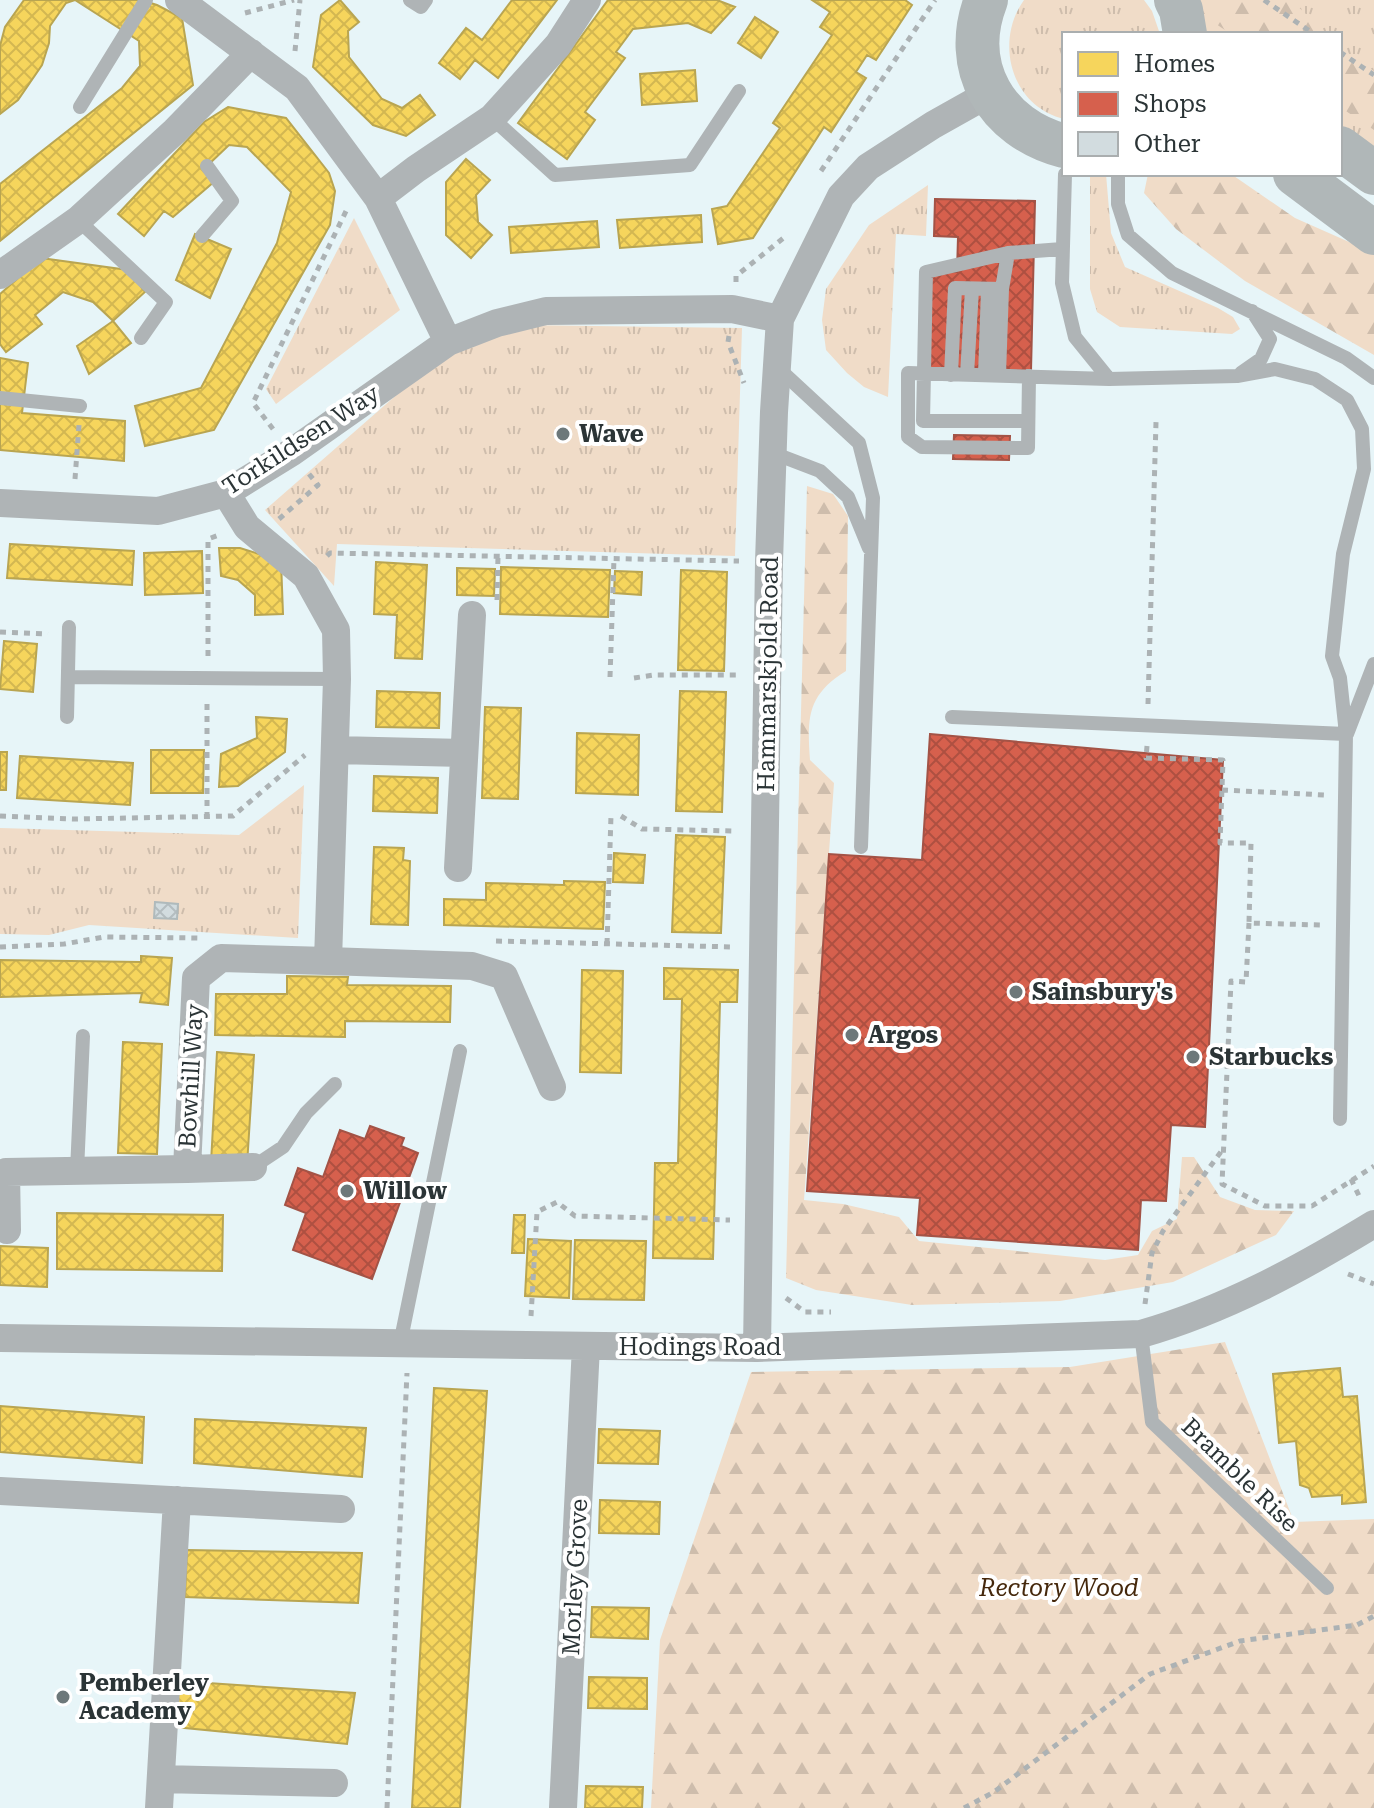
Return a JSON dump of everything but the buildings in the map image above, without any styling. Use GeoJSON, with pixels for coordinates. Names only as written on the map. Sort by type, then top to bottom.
{"type":"FeatureCollection","features":[{"type":"Feature","properties":{"kind":"main road"},"geometry":{"type":"LineString","coordinates":[[1176,0],[1185,32]]}},
{"type":"Feature","properties":{"kind":"main road"},"geometry":{"type":"LineString","coordinates":[[976,10],[979,62],[990,93],[1005,113],[1024,130],[1062,145]]}},
{"type":"Feature","properties":{"kind":"main road"},"geometry":{"type":"LineString","coordinates":[[1342,149],[1374,173]]}},
{"type":"Feature","properties":{"kind":"main road"},"geometry":{"type":"LineString","coordinates":[[1298,176],[1374,233]]}},
{"type":"Feature","properties":{"kind":"street"},"geometry":{"type":"LineString","coordinates":[[179,0],[292,85],[370,188],[448,342]]}},
{"type":"Feature","properties":{"kind":"street"},"geometry":{"type":"LineString","coordinates":[[370,188],[416,169],[492,118],[558,45],[587,0]]}},
{"type":"Feature","properties":{"kind":"street"},"geometry":{"type":"LineString","coordinates":[[0,275],[78,220],[180,137],[251,53]]}},
{"type":"Feature","properties":{"kind":"street","name":"Hammarskjold Road"},"geometry":{"type":"LineString","coordinates":[[757,1348],[773,453],[780,319],[841,196],[868,167],[990,93]]}},
{"type":"Feature","properties":{"kind":"street","name":"Torkildsen Way"},"geometry":{"type":"LineString","coordinates":[[0,503],[158,511],[226,493],[292,452],[448,342],[497,323],[546,311],[732,309],[780,319]]}},
{"type":"Feature","properties":{"kind":"street"},"geometry":{"type":"LineString","coordinates":[[226,493],[247,527],[306,576],[336,630],[337,679],[321,751],[328,961]]}},
{"type":"Feature","properties":{"kind":"street"},"geometry":{"type":"LineString","coordinates":[[458,868],[472,615]]}},
{"type":"Feature","properties":{"kind":"street"},"geometry":{"type":"LineString","coordinates":[[321,751],[464,753]]}},
{"type":"Feature","properties":{"kind":"street","name":"Bowhill Way"},"geometry":{"type":"LineString","coordinates":[[187,1169],[196,978],[221,958],[472,966],[504,976],[552,1087]]}},
{"type":"Feature","properties":{"kind":"street","name":"Bowhill Way"},"geometry":{"type":"LineString","coordinates":[[7,1230],[3,1187],[6,1172],[253,1167]]}},
{"type":"Feature","properties":{"kind":"street","name":"Hodings Road"},"geometry":{"type":"LineString","coordinates":[[0,1338],[757,1348],[1190,1320],[1289,1274],[1367,1211]]}},
{"type":"Feature","properties":{"kind":"street","name":"Morley Grove"},"geometry":{"type":"LineString","coordinates":[[563,1808],[586,1346]]}},
{"type":"Feature","properties":{"kind":"street"},"geometry":{"type":"LineString","coordinates":[[0,1491],[341,1509]]}},
{"type":"Feature","properties":{"kind":"street"},"geometry":{"type":"LineString","coordinates":[[159,1808],[177,1500]]}},
{"type":"Feature","properties":{"kind":"street"},"geometry":{"type":"LineString","coordinates":[[161,1779],[334,1783]]}},
{"type":"Feature","properties":{"kind":"lane"},"geometry":{"type":"LineString","coordinates":[[80,107],[146,0]]}},
{"type":"Feature","properties":{"kind":"lane"},"geometry":{"type":"LineString","coordinates":[[410,0],[421,7],[426,0]]}},
{"type":"Feature","properties":{"kind":"lane"},"geometry":{"type":"LineString","coordinates":[[492,118],[555,175],[690,165],[739,91]]}},
{"type":"Feature","properties":{"kind":"lane"},"geometry":{"type":"LineString","coordinates":[[202,236],[232,201],[207,166]]}},
{"type":"Feature","properties":{"kind":"lane"},"geometry":{"type":"LineString","coordinates":[[1065,176],[1062,283],[1075,337],[1109,379]]}},
{"type":"Feature","properties":{"kind":"lane"},"geometry":{"type":"LineString","coordinates":[[1118,176],[1118,204],[1128,235],[1172,273],[1346,358],[1374,378]]}},
{"type":"Feature","properties":{"kind":"lane"},"geometry":{"type":"LineString","coordinates":[[78,220],[166,302],[141,338]]}},
{"type":"Feature","properties":{"kind":"lane"},"geometry":{"type":"LineString","coordinates":[[1029,376],[1028,448],[922,447],[908,437],[926,272],[1008,253],[1062,249]]}},
{"type":"Feature","properties":{"kind":"lane"},"geometry":{"type":"LineString","coordinates":[[992,375],[995,289],[1008,253]]}},
{"type":"Feature","properties":{"kind":"lane"},"geometry":{"type":"LineString","coordinates":[[951,375],[955,288],[995,289]]}},
{"type":"Feature","properties":{"kind":"lane"},"geometry":{"type":"LineString","coordinates":[[967,375],[972,289]]}},
{"type":"Feature","properties":{"kind":"lane"},"geometry":{"type":"LineString","coordinates":[[1237,376],[1261,359],[1270,339],[1252,311]]}},
{"type":"Feature","properties":{"kind":"lane"},"geometry":{"type":"LineString","coordinates":[[778,369],[859,443],[873,498],[861,847]]}},
{"type":"Feature","properties":{"kind":"lane"},"geometry":{"type":"LineString","coordinates":[[916,374],[1109,379],[1237,376],[1275,369],[1315,379],[1347,400],[1368,430],[1364,469],[1343,554],[1332,656],[1340,678],[1346,734],[1340,1119]]}},
{"type":"Feature","properties":{"kind":"lane"},"geometry":{"type":"LineString","coordinates":[[916,374],[923,421],[1028,421]]}},
{"type":"Feature","properties":{"kind":"lane"},"geometry":{"type":"LineString","coordinates":[[0,398],[80,406]]}},
{"type":"Feature","properties":{"kind":"lane"},"geometry":{"type":"LineString","coordinates":[[773,453],[820,471],[848,497],[872,556]]}},
{"type":"Feature","properties":{"kind":"lane"},"geometry":{"type":"LineString","coordinates":[[67,717],[69,631]]}},
{"type":"Feature","properties":{"kind":"lane"},"geometry":{"type":"LineString","coordinates":[[1346,734],[1374,664]]}},
{"type":"Feature","properties":{"kind":"lane"},"geometry":{"type":"LineString","coordinates":[[69,677],[337,679]]}},
{"type":"Feature","properties":{"kind":"lane"},"geometry":{"type":"LineString","coordinates":[[952,717],[1346,734]]}},
{"type":"Feature","properties":{"kind":"lane"},"geometry":{"type":"LineString","coordinates":[[77,1171],[83,1036]]}},
{"type":"Feature","properties":{"kind":"lane"},"geometry":{"type":"LineString","coordinates":[[404,1344],[460,1051]]}},
{"type":"Feature","properties":{"kind":"lane"},"geometry":{"type":"LineString","coordinates":[[253,1167],[283,1147],[306,1113],[335,1084]]}},
{"type":"Feature","properties":{"kind":"lane","name":"Bramble Rise"},"geometry":{"type":"LineString","coordinates":[[1138,1321],[1152,1422],[1327,1588]]}},
{"type":"Feature","properties":{"kind":"path"},"geometry":{"type":"LineString","coordinates":[[210,22],[294,0]]}},
{"type":"Feature","properties":{"kind":"path"},"geometry":{"type":"LineString","coordinates":[[292,85],[300,0]]}},
{"type":"Feature","properties":{"kind":"path"},"geometry":{"type":"LineString","coordinates":[[1264,0],[1311,32]]}},
{"type":"Feature","properties":{"kind":"path"},"geometry":{"type":"LineString","coordinates":[[1342,53],[1374,75]]}},
{"type":"Feature","properties":{"kind":"path"},"geometry":{"type":"LineString","coordinates":[[208,539],[280,519],[318,485],[253,403],[370,188]]}},
{"type":"Feature","properties":{"kind":"path"},"geometry":{"type":"LineString","coordinates":[[73,508],[80,406]]}},
{"type":"Feature","properties":{"kind":"path"},"geometry":{"type":"LineString","coordinates":[[306,576],[330,553],[743,561]]}},
{"type":"Feature","properties":{"kind":"path"},"geometry":{"type":"LineString","coordinates":[[610,677],[614,558]]}},
{"type":"Feature","properties":{"kind":"path"},"geometry":{"type":"LineString","coordinates":[[0,632],[69,631]]}},
{"type":"Feature","properties":{"kind":"path"},"geometry":{"type":"LineString","coordinates":[[634,678],[654,675],[741,675]]}},
{"type":"Feature","properties":{"kind":"path"},"geometry":{"type":"LineString","coordinates":[[0,816],[89,819],[233,816],[321,751]]}},
{"type":"Feature","properties":{"kind":"path"},"geometry":{"type":"LineString","coordinates":[[1222,790],[1345,796]]}},
{"type":"Feature","properties":{"kind":"path"},"geometry":{"type":"LineString","coordinates":[[607,944],[611,815]]}},
{"type":"Feature","properties":{"kind":"path"},"geometry":{"type":"LineString","coordinates":[[621,816],[642,829],[739,831]]}},
{"type":"Feature","properties":{"kind":"path"},"geometry":{"type":"LineString","coordinates":[[1249,923],[1246,982],[1231,981],[1222,1184],[1265,1206],[1312,1206],[1374,1166]]}},
{"type":"Feature","properties":{"kind":"path"},"geometry":{"type":"LineString","coordinates":[[1138,1321],[1145,1305],[1152,1253],[1163,1231],[1223,1149]]}},
{"type":"Feature","properties":{"kind":"path"},"geometry":{"type":"LineString","coordinates":[[1351,1179],[1367,1211]]}},
{"type":"Feature","properties":{"kind":"path"},"geometry":{"type":"LineString","coordinates":[[529,1345],[537,1212],[557,1202],[575,1216],[730,1220]]}},
{"type":"Feature","properties":{"kind":"path"},"geometry":{"type":"LineString","coordinates":[[782,1291],[787,1300],[805,1312],[845,1313]]}},
{"type":"Feature","properties":{"kind":"path"},"geometry":{"type":"LineString","coordinates":[[1145,1305],[1158,1301]]}},
{"type":"Feature","properties":{"kind":"path"},"geometry":{"type":"LineString","coordinates":[[387,1808],[404,1344]]}},
{"type":"Feature","properties":{"kind":"path"},"geometry":{"type":"LineString","coordinates":[[964,1808],[994,1792],[1150,1674],[1240,1641],[1357,1625],[1374,1616]]}},
{"type":"Feature","properties":{"kind":"green space"},"geometry":{"type":"Polygon","coordinates":[[[1024,0],[1144,0],[1152,11],[1159,32],[1062,32],[1062,118],[1031,101],[1020,87],[1009,53],[1015,17],[1024,0]]]}},
{"type":"Feature","properties":{"kind":"green space"},"geometry":{"type":"Polygon","coordinates":[[[1180,0],[1374,0],[1374,163],[1342,144],[1342,32],[1185,32],[1180,0]]]}},
{"type":"Feature","properties":{"kind":"green space"},"geometry":{"type":"Polygon","coordinates":[[[1180,0],[1291,0],[1325,32],[1228,32],[1180,0]]]}},
{"type":"Feature","properties":{"kind":"green space"},"geometry":{"type":"Polygon","coordinates":[[[1342,48],[1374,71],[1374,130],[1342,108],[1342,48]]]}},
{"type":"Feature","properties":{"kind":"green space"},"geometry":{"type":"Polygon","coordinates":[[[1090,176],[1106,176],[1111,233],[1125,267],[1218,308],[1233,317],[1240,329],[1232,334],[1120,327],[1097,312],[1090,289],[1090,176]]]}},
{"type":"Feature","properties":{"kind":"green space"},"geometry":{"type":"Polygon","coordinates":[[[1148,176],[1234,176],[1295,218],[1374,253],[1374,355],[1245,281],[1176,229],[1144,193],[1148,176]]]}},
{"type":"Feature","properties":{"kind":"green space"},"geometry":{"type":"Polygon","coordinates":[[[928,185],[926,236],[896,234],[888,397],[864,387],[826,350],[822,320],[826,289],[869,225],[928,185]]]}},
{"type":"Feature","properties":{"kind":"green space"},"geometry":{"type":"Polygon","coordinates":[[[354,218],[400,310],[276,404],[266,389],[354,218]]]}},
{"type":"Feature","properties":{"kind":"green space"},"geometry":{"type":"Polygon","coordinates":[[[521,325],[742,328],[735,556],[337,544],[334,586],[265,510],[457,342],[521,325]]]}},
{"type":"Feature","properties":{"kind":"green space"},"geometry":{"type":"Polygon","coordinates":[[[807,486],[833,494],[848,516],[846,671],[833,680],[817,699],[812,709],[809,732],[810,760],[834,783],[804,1200],[843,1204],[899,1217],[919,1241],[1105,1260],[1138,1255],[1152,1231],[1177,1219],[1182,1157],[1194,1157],[1220,1197],[1255,1210],[1294,1211],[1276,1235],[1173,1282],[1060,1301],[912,1305],[816,1290],[786,1278],[807,486]]]}},
{"type":"Feature","properties":{"kind":"green space"},"geometry":{"type":"Polygon","coordinates":[[[304,785],[298,938],[89,925],[49,935],[0,934],[0,828],[239,835],[304,785]]]}},
{"type":"Feature","properties":{"kind":"green space","name":"Rectory Wood"},"geometry":{"type":"Polygon","coordinates":[[[1225,1342],[1294,1522],[1374,1519],[1374,1808],[651,1808],[660,1640],[751,1372],[1070,1367],[1225,1342]]]}},
{"type":"Feature","properties":{"kind":"place","name":"Wave"},"geometry":{"type":"Point","coordinates":[563,434]}},
{"type":"Feature","properties":{"kind":"place","name":"Sainsbury's"},"geometry":{"type":"Point","coordinates":[1016,992]}},
{"type":"Feature","properties":{"kind":"place","name":"Argos"},"geometry":{"type":"Point","coordinates":[852,1035]}},
{"type":"Feature","properties":{"kind":"place","name":"Starbucks"},"geometry":{"type":"Point","coordinates":[1193,1057]}},
{"type":"Feature","properties":{"kind":"place","name":"Willow"},"geometry":{"type":"Point","coordinates":[347,1191]}},
{"type":"Feature","properties":{"kind":"place","name":"Pemberley Academy"},"geometry":{"type":"Point","coordinates":[63,1697]}}]}
